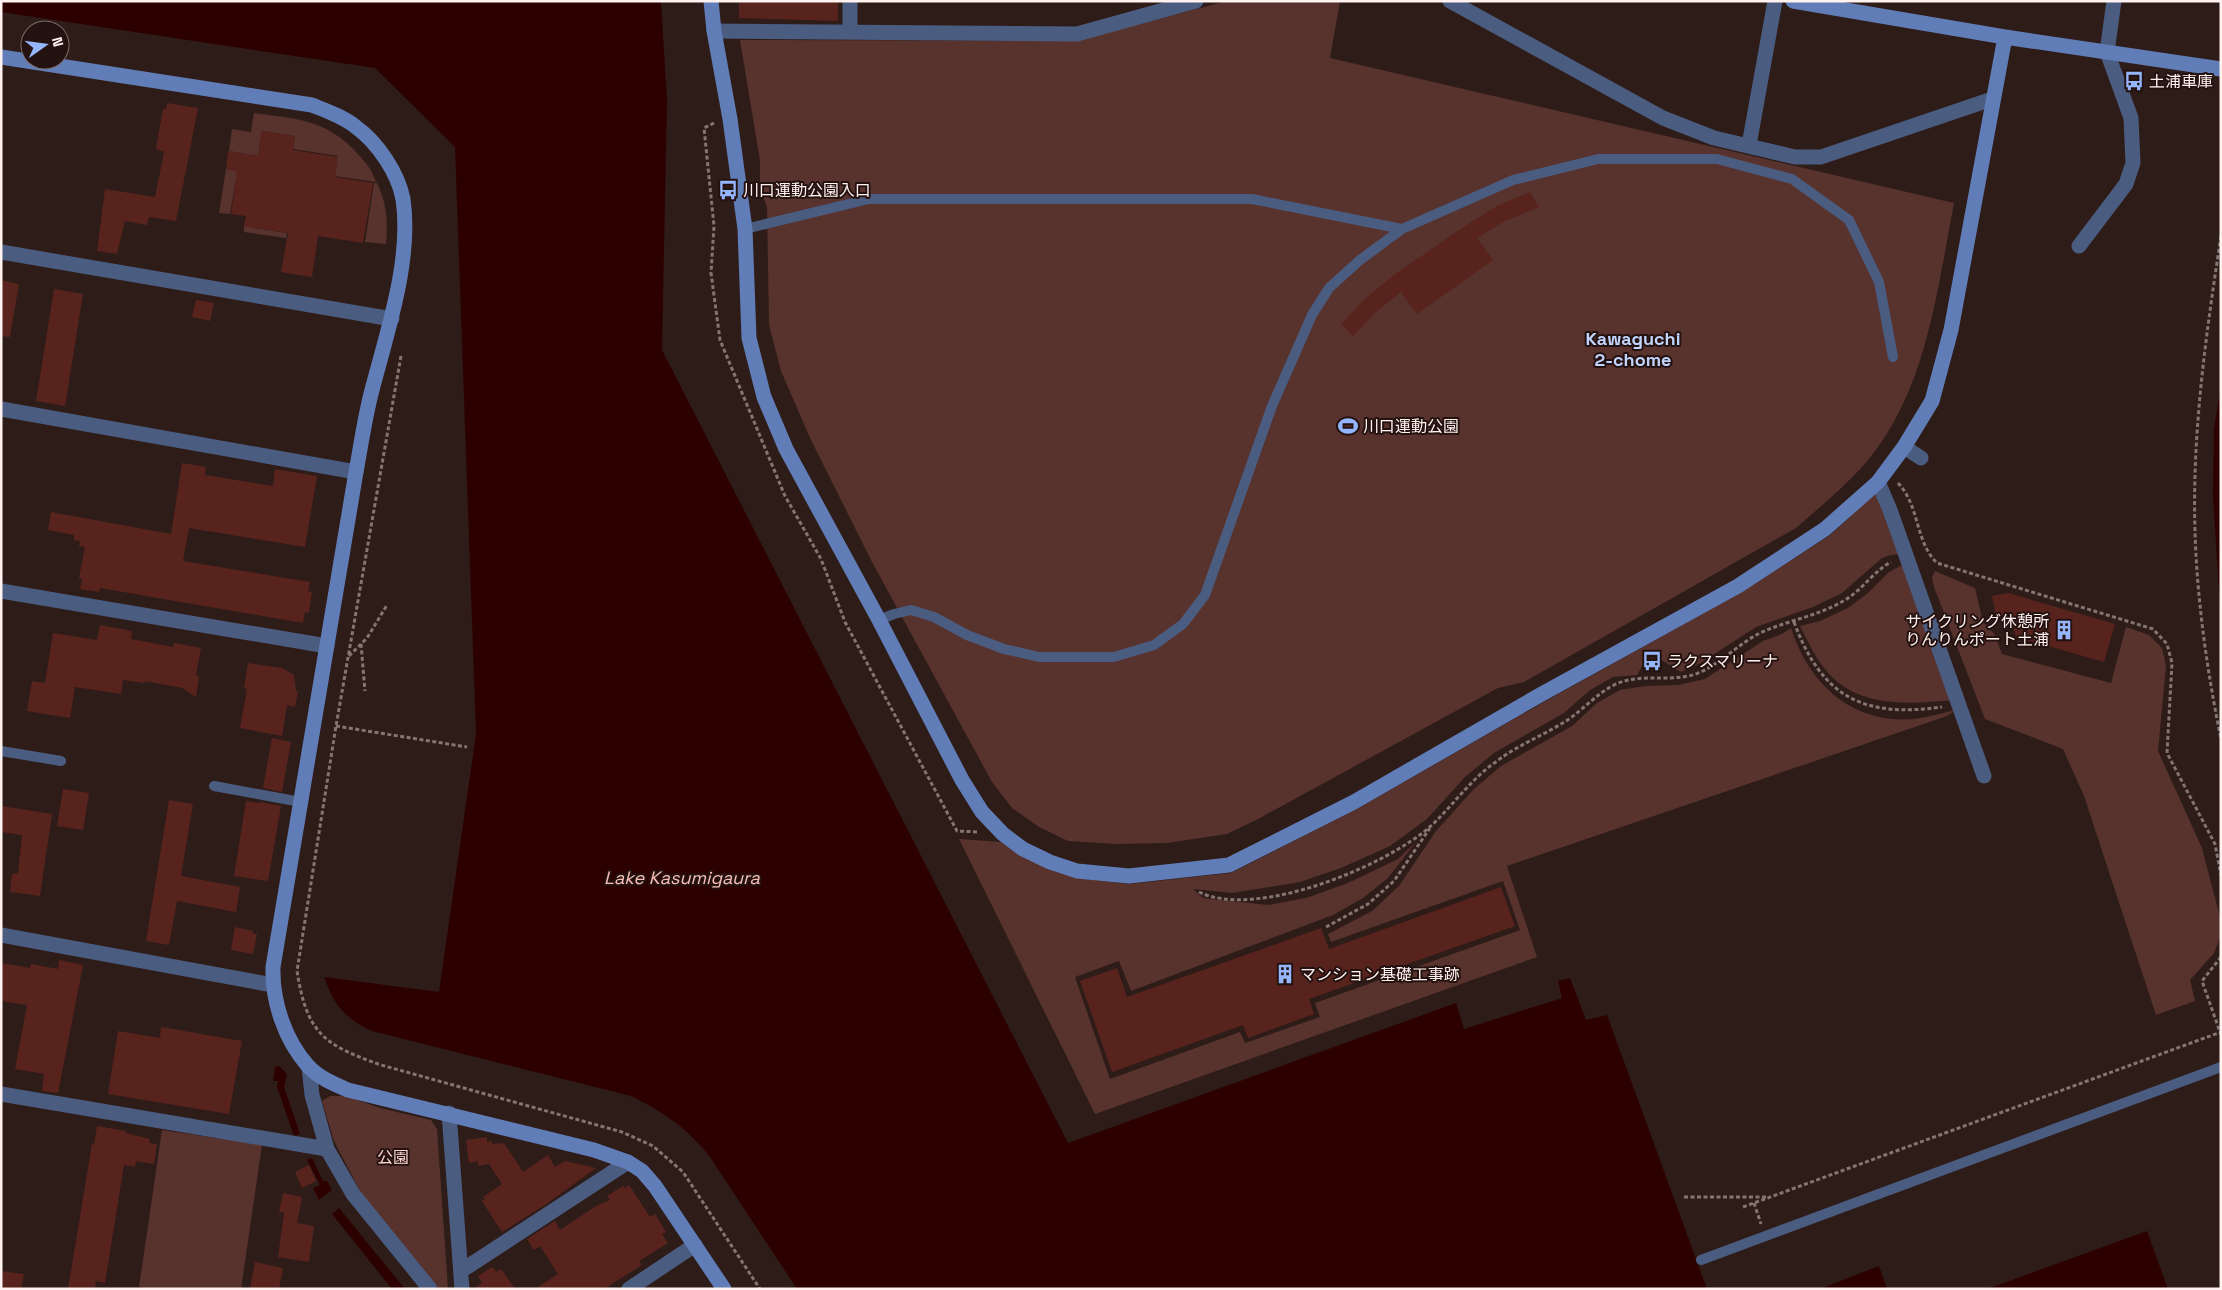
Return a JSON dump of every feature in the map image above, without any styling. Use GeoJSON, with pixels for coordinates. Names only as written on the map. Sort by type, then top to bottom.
{"type":"FeatureCollection","features":[{"type":"Feature","properties":{"kind":"street"},"geometry":{"type":"LineString","coordinates":[[711,1],[745,229],[749,338],[764,397],[786,449],[879,620],[962,780],[982,812],[1003,834],[1022,849],[1050,862],[1077,871],[1129,876],[1228,865],[1354,802],[1540,695],[1738,586],[1825,529],[1882,476],[1904,447],[1932,401],[1952,330],[1992,99],[2005,36]]}},
{"type":"Feature","properties":{"kind":"street"},"geometry":{"type":"LineString","coordinates":[[850,1],[850,32]]}},
{"type":"Feature","properties":{"kind":"street"},"geometry":{"type":"LineString","coordinates":[[714,31],[1077,34],[1196,1]]}},
{"type":"Feature","properties":{"kind":"street"},"geometry":{"type":"LineString","coordinates":[[1450,1],[1663,118],[1714,138],[1795,157],[1821,157],[1992,99]]}},
{"type":"Feature","properties":{"kind":"street"},"geometry":{"type":"LineString","coordinates":[[1749,145],[1775,1]]}},
{"type":"Feature","properties":{"kind":"street"},"geometry":{"type":"LineString","coordinates":[[1793,1],[2221,69]]}},
{"type":"Feature","properties":{"kind":"street"},"geometry":{"type":"LineString","coordinates":[[2080,246],[2126,184],[2133,163],[2131,118],[2108,52],[2114,1]]}},
{"type":"Feature","properties":{"kind":"street"},"geometry":{"type":"LineString","coordinates":[[1,57],[312,105],[333,113],[356,127],[374,144],[390,166],[402,198],[403,241],[392,319],[371,392],[356,472],[273,967],[272,985],[276,1004],[286,1031],[309,1066],[326,1080],[348,1090],[594,1150],[628,1162],[642,1171],[655,1186],[724,1289]]}},
{"type":"Feature","properties":{"kind":"street"},"geometry":{"type":"LineString","coordinates":[[1,252],[392,319]]}},
{"type":"Feature","properties":{"kind":"street"},"geometry":{"type":"LineString","coordinates":[[1,409],[356,472]]}},
{"type":"Feature","properties":{"kind":"street"},"geometry":{"type":"LineString","coordinates":[[1904,447],[1922,458]]}},
{"type":"Feature","properties":{"kind":"street"},"geometry":{"type":"LineString","coordinates":[[1882,476],[1890,510],[1984,776]]}},
{"type":"Feature","properties":{"kind":"street"},"geometry":{"type":"LineString","coordinates":[[1,590],[328,646]]}},
{"type":"Feature","properties":{"kind":"street"},"geometry":{"type":"LineString","coordinates":[[1,934],[272,985]]}},
{"type":"Feature","properties":{"kind":"street"},"geometry":{"type":"LineString","coordinates":[[309,1066],[312,1095],[327,1149],[353,1194],[430,1289]]}},
{"type":"Feature","properties":{"kind":"street"},"geometry":{"type":"LineString","coordinates":[[1,1094],[327,1149]]}},
{"type":"Feature","properties":{"kind":"street"},"geometry":{"type":"LineString","coordinates":[[449,1114],[462,1289]]}},
{"type":"Feature","properties":{"kind":"street"},"geometry":{"type":"LineString","coordinates":[[462,1271],[628,1162]]}},
{"type":"Feature","properties":{"kind":"street"},"geometry":{"type":"LineString","coordinates":[[629,1289],[696,1246]]}},
{"type":"Feature","properties":{"kind":"lane"},"geometry":{"type":"LineString","coordinates":[[879,620],[912,610],[934,617],[967,635],[1004,649],[1039,657],[1114,657],[1154,645],[1183,624],[1205,595],[1272,406],[1312,315],[1329,288],[1360,260],[1402,229],[1513,180],[1598,159],[1718,158],[1792,179],[1849,220],[1879,282],[1893,357]]}},
{"type":"Feature","properties":{"kind":"lane"},"geometry":{"type":"LineString","coordinates":[[745,229],[868,199],[1252,199],[1402,229]]}},
{"type":"Feature","properties":{"kind":"lane"},"geometry":{"type":"LineString","coordinates":[[1,750],[61,761]]}},
{"type":"Feature","properties":{"kind":"lane"},"geometry":{"type":"LineString","coordinates":[[214,786],[301,802]]}},
{"type":"Feature","properties":{"kind":"lane"},"geometry":{"type":"LineString","coordinates":[[1700,1260],[2221,1067]]}},
{"type":"Feature","properties":{"kind":"path"},"geometry":{"type":"LineString","coordinates":[[2221,236],[2206,334],[2199,413],[2195,532],[2199,600],[2221,739]]}},
{"type":"Feature","properties":{"kind":"path"},"geometry":{"type":"LineString","coordinates":[[402,349],[336,726],[297,972],[301,996],[307,1013],[318,1032],[332,1046],[381,1065],[622,1132],[653,1146],[683,1172],[760,1289]]}},
{"type":"Feature","properties":{"kind":"path"},"geometry":{"type":"LineString","coordinates":[[1882,476],[1902,487],[1913,506],[1929,555],[1937,564],[2153,629],[2167,644],[2172,662],[2167,753],[2215,844],[2221,875]]}},
{"type":"Feature","properties":{"kind":"path"},"geometry":{"type":"LineString","coordinates":[[1326,927],[1368,904],[1394,881],[1431,826],[1469,784],[1498,760],[1562,724],[1594,697],[1616,684],[1643,678],[1677,677],[1702,672],[1760,634],[1846,600],[1886,565],[1892,562]]}},
{"type":"Feature","properties":{"kind":"path"},"geometry":{"type":"LineString","coordinates":[[349,656],[367,638],[387,605]]}},
{"type":"Feature","properties":{"kind":"path"},"geometry":{"type":"LineString","coordinates":[[1794,622],[1803,646],[1819,672],[1835,689],[1858,702],[1897,711],[1913,712],[1959,705]]}},
{"type":"Feature","properties":{"kind":"path"},"geometry":{"type":"LineString","coordinates":[[361,644],[365,691]]}},
{"type":"Feature","properties":{"kind":"path"},"geometry":{"type":"LineString","coordinates":[[336,726],[467,747]]}},
{"type":"Feature","properties":{"kind":"path"},"geometry":{"type":"LineString","coordinates":[[1199,892],[1209,897],[1233,900],[1266,897],[1303,890],[1344,876],[1394,853],[1431,826]]}},
{"type":"Feature","properties":{"kind":"path"},"geometry":{"type":"LineString","coordinates":[[1743,1208],[2220,1033],[2202,981],[2221,957]]}},
{"type":"Feature","properties":{"kind":"path"},"geometry":{"type":"LineString","coordinates":[[1684,1197],[1770,1197]]}},
{"type":"Feature","properties":{"kind":"path"},"geometry":{"type":"LineString","coordinates":[[1754,1203],[1762,1226]]}},
{"type":"Feature","properties":{"kind":"green space","name":"川口運動公園"},"geometry":{"type":"Polygon","coordinates":[[[1227,1],[1340,1],[1330,58],[1954,203],[1942,270],[1927,338],[1917,370],[1904,402],[1888,432],[1868,460],[1851,478],[1796,528],[1524,682],[1498,688],[1227,834],[1167,843],[1116,844],[1068,841],[1039,827],[1012,808],[992,782],[872,562],[810,438],[781,371],[769,325],[767,207],[760,188],[760,161],[740,40],[1075,41],[1227,1]]]}},
{"type":"Feature","properties":{"kind":"green space"},"geometry":{"type":"Polygon","coordinates":[[[254,113],[310,122],[334,133],[363,160],[371,170],[376,182],[335,176],[338,156],[293,149],[295,136],[262,131],[258,156],[229,151],[232,129],[251,132],[254,113]]]}},
{"type":"Feature","properties":{"kind":"green space"},"geometry":{"type":"Polygon","coordinates":[[[226,169],[250,173],[236,178],[230,214],[219,213],[226,169]]]}},
{"type":"Feature","properties":{"kind":"green space"},"geometry":{"type":"Polygon","coordinates":[[[374,183],[377,183],[385,206],[387,221],[386,244],[365,242],[374,183]]]}},
{"type":"Feature","properties":{"kind":"green space"},"geometry":{"type":"Polygon","coordinates":[[[244,226],[287,233],[286,238],[244,232],[244,226]]]}},
{"type":"Feature","properties":{"kind":"green space"},"geometry":{"type":"Polygon","coordinates":[[[1877,490],[1901,554],[1882,558],[1842,593],[1813,607],[1756,627],[1699,664],[1681,672],[1650,653],[1637,675],[1613,677],[1590,690],[1564,713],[1494,753],[1465,777],[1427,819],[1390,846],[1341,868],[1300,882],[1233,893],[1193,889],[1203,898],[1268,905],[1306,898],[1348,883],[1398,859],[1416,842],[1388,878],[1363,898],[1333,915],[1131,991],[1119,961],[1075,977],[1110,1079],[1240,1032],[1245,1043],[1320,1017],[1315,1003],[1520,930],[1503,881],[1331,942],[1328,934],[1372,911],[1399,886],[1436,831],[1474,789],[1501,766],[1572,726],[1597,703],[1620,690],[1645,686],[1678,685],[1705,679],[1763,641],[1782,634],[1791,628],[1809,667],[1821,683],[1852,707],[1871,715],[1891,719],[1914,719],[1956,710],[1947,716],[1507,866],[1537,957],[1095,1114],[959,839],[1001,842],[1019,855],[1076,878],[1130,884],[1231,873],[1357,809],[1742,592],[1829,536],[1877,490]]]}},
{"type":"Feature","properties":{"kind":"green space"},"geometry":{"type":"Polygon","coordinates":[[[1904,564],[1953,700],[1919,702],[1884,701],[1852,691],[1838,682],[1825,669],[1800,626],[1820,621],[1848,608],[1868,593],[1889,572],[1904,564]]]}},
{"type":"Feature","properties":{"kind":"green space"},"geometry":{"type":"Polygon","coordinates":[[[1935,571],[1975,588],[1983,622],[1995,635],[2002,654],[2111,683],[2126,627],[2149,635],[2162,648],[2166,666],[2158,751],[2202,848],[2221,921],[2221,935],[2214,953],[2190,980],[2195,1001],[2156,1015],[2084,796],[2063,749],[1985,719],[1934,587],[1932,577],[1935,571]]]}},
{"type":"Feature","properties":{"kind":"green space","name":"公園"},"geometry":{"type":"Polygon","coordinates":[[[330,1096],[346,1096],[380,1108],[431,1120],[437,1129],[448,1289],[439,1289],[361,1193],[334,1141],[322,1101],[330,1096]]]}},
{"type":"Feature","properties":{"kind":"green space"},"geometry":{"type":"Polygon","coordinates":[[[162,1130],[262,1145],[241,1289],[151,1289],[139,1287],[162,1130]]]}},
{"type":"Feature","properties":{"kind":"water","name":"Lake Kasumigaura"},"geometry":{"type":"Polygon","coordinates":[[[1,1],[661,1],[667,101],[662,350],[1068,1143],[1456,1003],[1464,1029],[1562,998],[1558,981],[1570,978],[1586,1020],[1607,1015],[1707,1289],[797,1289],[710,1157],[683,1129],[654,1108],[631,1096],[372,1031],[347,1016],[336,1003],[324,977],[439,992],[476,734],[455,147],[375,68],[70,22],[70,20],[54,20],[1,12],[1,1]]]}},
{"type":"Feature","properties":{"kind":"water"},"geometry":{"type":"Polygon","coordinates":[[[2221,384],[2221,623],[2213,496],[2214,429],[2221,384]]]}},
{"type":"Feature","properties":{"kind":"water"},"geometry":{"type":"Polygon","coordinates":[[[279,1066],[287,1074],[284,1087],[300,1134],[294,1136],[277,1087],[278,1081],[273,1081],[275,1067],[279,1066]]]}},
{"type":"Feature","properties":{"kind":"water"},"geometry":{"type":"Polygon","coordinates":[[[312,1158],[323,1181],[327,1181],[332,1190],[319,1200],[313,1188],[320,1185],[307,1160],[312,1158]]]}},
{"type":"Feature","properties":{"kind":"water"},"geometry":{"type":"Polygon","coordinates":[[[339,1208],[405,1289],[392,1289],[332,1214],[339,1208]]]}},
{"type":"Feature","properties":{"kind":"water"},"geometry":{"type":"Polygon","coordinates":[[[2147,1231],[2168,1289],[1987,1289],[2147,1231]]]}},
{"type":"Feature","properties":{"kind":"water"},"geometry":{"type":"Polygon","coordinates":[[[1879,1266],[1887,1289],[1820,1289],[1879,1266]]]}},
{"type":"Feature","properties":{"kind":"building"},"geometry":{"type":"Polygon","coordinates":[[[739,1],[838,1],[838,21],[739,18],[739,1]]]}},
{"type":"Feature","properties":{"kind":"building"},"geometry":{"type":"Polygon","coordinates":[[[167,103],[198,108],[176,221],[149,217],[147,225],[125,221],[117,254],[97,251],[105,189],[155,197],[164,152],[156,149],[163,109],[166,109],[167,103]]]}},
{"type":"Feature","properties":{"kind":"building"},"geometry":{"type":"Polygon","coordinates":[[[262,131],[295,136],[293,150],[338,157],[335,177],[373,183],[363,243],[318,236],[312,277],[281,272],[288,233],[244,226],[246,216],[231,214],[237,171],[226,169],[228,151],[258,156],[262,131]]]}},
{"type":"Feature","properties":{"kind":"building"},"geometry":{"type":"Polygon","coordinates":[[[1530,192],[1539,207],[1505,221],[1477,238],[1493,260],[1417,314],[1401,292],[1376,312],[1353,336],[1341,324],[1365,299],[1391,277],[1497,206],[1530,192]]]}},
{"type":"Feature","properties":{"kind":"building"},"geometry":{"type":"Polygon","coordinates":[[[1,280],[19,284],[10,337],[1,336],[1,280]]]}},
{"type":"Feature","properties":{"kind":"building"},"geometry":{"type":"Polygon","coordinates":[[[54,289],[83,294],[65,406],[36,401],[54,289]]]}},
{"type":"Feature","properties":{"kind":"building"},"geometry":{"type":"Polygon","coordinates":[[[196,300],[214,303],[210,321],[192,317],[196,300]]]}},
{"type":"Feature","properties":{"kind":"building"},"geometry":{"type":"Polygon","coordinates":[[[182,463],[206,467],[205,475],[273,486],[275,469],[317,476],[305,547],[189,528],[183,561],[310,582],[308,591],[312,592],[309,613],[305,612],[303,623],[100,588],[99,592],[80,589],[82,579],[79,578],[85,547],[79,546],[80,541],[74,540],[74,535],[48,530],[51,512],[171,534],[182,463]]]}},
{"type":"Feature","properties":{"kind":"building","name":"サイクリング休憩所 りんりんポート土浦"},"geometry":{"type":"Polygon","coordinates":[[[2008,593],[2115,624],[2104,662],[2016,637],[2010,615],[1997,622],[1992,596],[2008,593]]]}},
{"type":"Feature","properties":{"kind":"building"},"geometry":{"type":"Polygon","coordinates":[[[100,625],[132,631],[131,639],[173,647],[174,643],[201,648],[196,675],[199,676],[196,697],[182,688],[145,681],[144,683],[123,680],[121,694],[75,687],[70,718],[27,711],[32,681],[45,683],[53,633],[97,640],[100,625]]]}},
{"type":"Feature","properties":{"kind":"building"},"geometry":{"type":"Polygon","coordinates":[[[248,663],[282,668],[294,675],[296,691],[298,691],[295,707],[287,705],[282,736],[240,728],[247,689],[244,688],[248,663]]]}},
{"type":"Feature","properties":{"kind":"building"},"geometry":{"type":"Polygon","coordinates":[[[272,738],[291,742],[282,792],[263,788],[272,738]]]}},
{"type":"Feature","properties":{"kind":"building"},"geometry":{"type":"Polygon","coordinates":[[[63,789],[89,793],[83,830],[57,826],[63,789]]]}},
{"type":"Feature","properties":{"kind":"building"},"geometry":{"type":"Polygon","coordinates":[[[169,800],[193,804],[181,876],[240,887],[236,912],[177,901],[169,945],[146,941],[169,800]]]}},
{"type":"Feature","properties":{"kind":"building"},"geometry":{"type":"Polygon","coordinates":[[[246,801],[281,806],[268,881],[234,876],[246,801]]]}},
{"type":"Feature","properties":{"kind":"building"},"geometry":{"type":"Polygon","coordinates":[[[1,806],[52,814],[40,896],[10,892],[12,874],[18,873],[22,835],[1,832],[1,806]]]}},
{"type":"Feature","properties":{"kind":"building","name":"マンション基礎工事跡"},"geometry":{"type":"Polygon","coordinates":[[[1501,887],[1515,926],[1309,999],[1314,1014],[1248,1038],[1243,1025],[1112,1072],[1080,981],[1117,968],[1127,997],[1321,928],[1329,949],[1501,887]]]}},
{"type":"Feature","properties":{"kind":"building"},"geometry":{"type":"Polygon","coordinates":[[[235,927],[253,931],[253,934],[257,934],[253,954],[231,950],[235,927]]]}},
{"type":"Feature","properties":{"kind":"building"},"geometry":{"type":"Polygon","coordinates":[[[59,960],[83,965],[58,1093],[42,1091],[44,1074],[15,1069],[27,1005],[1,1001],[1,963],[30,968],[31,964],[58,969],[59,960]]]}},
{"type":"Feature","properties":{"kind":"building"},"geometry":{"type":"Polygon","coordinates":[[[161,1027],[242,1041],[229,1114],[108,1094],[118,1031],[160,1038],[161,1027]]]}},
{"type":"Feature","properties":{"kind":"building"},"geometry":{"type":"Polygon","coordinates":[[[97,1126],[126,1131],[126,1133],[150,1139],[149,1143],[157,1144],[154,1164],[136,1161],[135,1167],[124,1165],[105,1283],[96,1281],[95,1289],[68,1289],[92,1144],[94,1144],[97,1126]]]}},
{"type":"Feature","properties":{"kind":"building"},"geometry":{"type":"Polygon","coordinates":[[[487,1137],[487,1142],[492,1141],[492,1144],[504,1143],[523,1172],[548,1155],[555,1167],[565,1161],[596,1168],[545,1205],[502,1232],[482,1201],[485,1199],[483,1197],[502,1184],[489,1164],[478,1166],[478,1161],[469,1163],[466,1140],[487,1137]]]}},
{"type":"Feature","properties":{"kind":"building"},"geometry":{"type":"Polygon","coordinates":[[[309,1165],[316,1181],[302,1188],[295,1172],[309,1165]]]}},
{"type":"Feature","properties":{"kind":"building"},"geometry":{"type":"Polygon","coordinates":[[[629,1185],[650,1217],[655,1214],[666,1232],[662,1234],[668,1243],[639,1261],[642,1265],[604,1289],[535,1289],[558,1274],[540,1246],[534,1250],[527,1239],[555,1221],[560,1230],[596,1206],[610,1200],[607,1196],[623,1186],[625,1188],[629,1185]]]}},
{"type":"Feature","properties":{"kind":"building"},"geometry":{"type":"Polygon","coordinates":[[[283,1193],[302,1197],[297,1223],[314,1226],[309,1262],[278,1257],[284,1213],[279,1212],[283,1193]]]}},
{"type":"Feature","properties":{"kind":"building"},"geometry":{"type":"Polygon","coordinates":[[[255,1262],[283,1268],[279,1289],[250,1289],[255,1262]]]}},
{"type":"Feature","properties":{"kind":"building"},"geometry":{"type":"Polygon","coordinates":[[[492,1267],[497,1272],[501,1269],[515,1289],[473,1289],[482,1283],[478,1276],[492,1267]]]}},
{"type":"Feature","properties":{"kind":"building"},"geometry":{"type":"Polygon","coordinates":[[[1,1271],[24,1274],[21,1289],[1,1289],[1,1271]]]}},
{"type":"Feature","properties":{"kind":"place","name":"土浦車庫"},"geometry":{"type":"Point","coordinates":[2134,81]}},
{"type":"Feature","properties":{"kind":"place","name":"川口運動公園入口"},"geometry":{"type":"Point","coordinates":[728,190]}},
{"type":"Feature","properties":{"kind":"place","name":"川口運動公園"},"geometry":{"type":"Point","coordinates":[1348,426]}},
{"type":"Feature","properties":{"kind":"place","name":"サイクリング休憩所 りんりんポート土浦"},"geometry":{"type":"Point","coordinates":[2064,630]}},
{"type":"Feature","properties":{"kind":"place","name":"ラクスマリーナ"},"geometry":{"type":"Point","coordinates":[1652,661]}},
{"type":"Feature","properties":{"kind":"place","name":"マンション基礎工事跡"},"geometry":{"type":"Point","coordinates":[1285,974]}},
{"type":"Feature","properties":{"kind":"district","name":"Kawaguchi 2-chome"},"geometry":{"type":"Point","coordinates":[1633,348]}}]}
